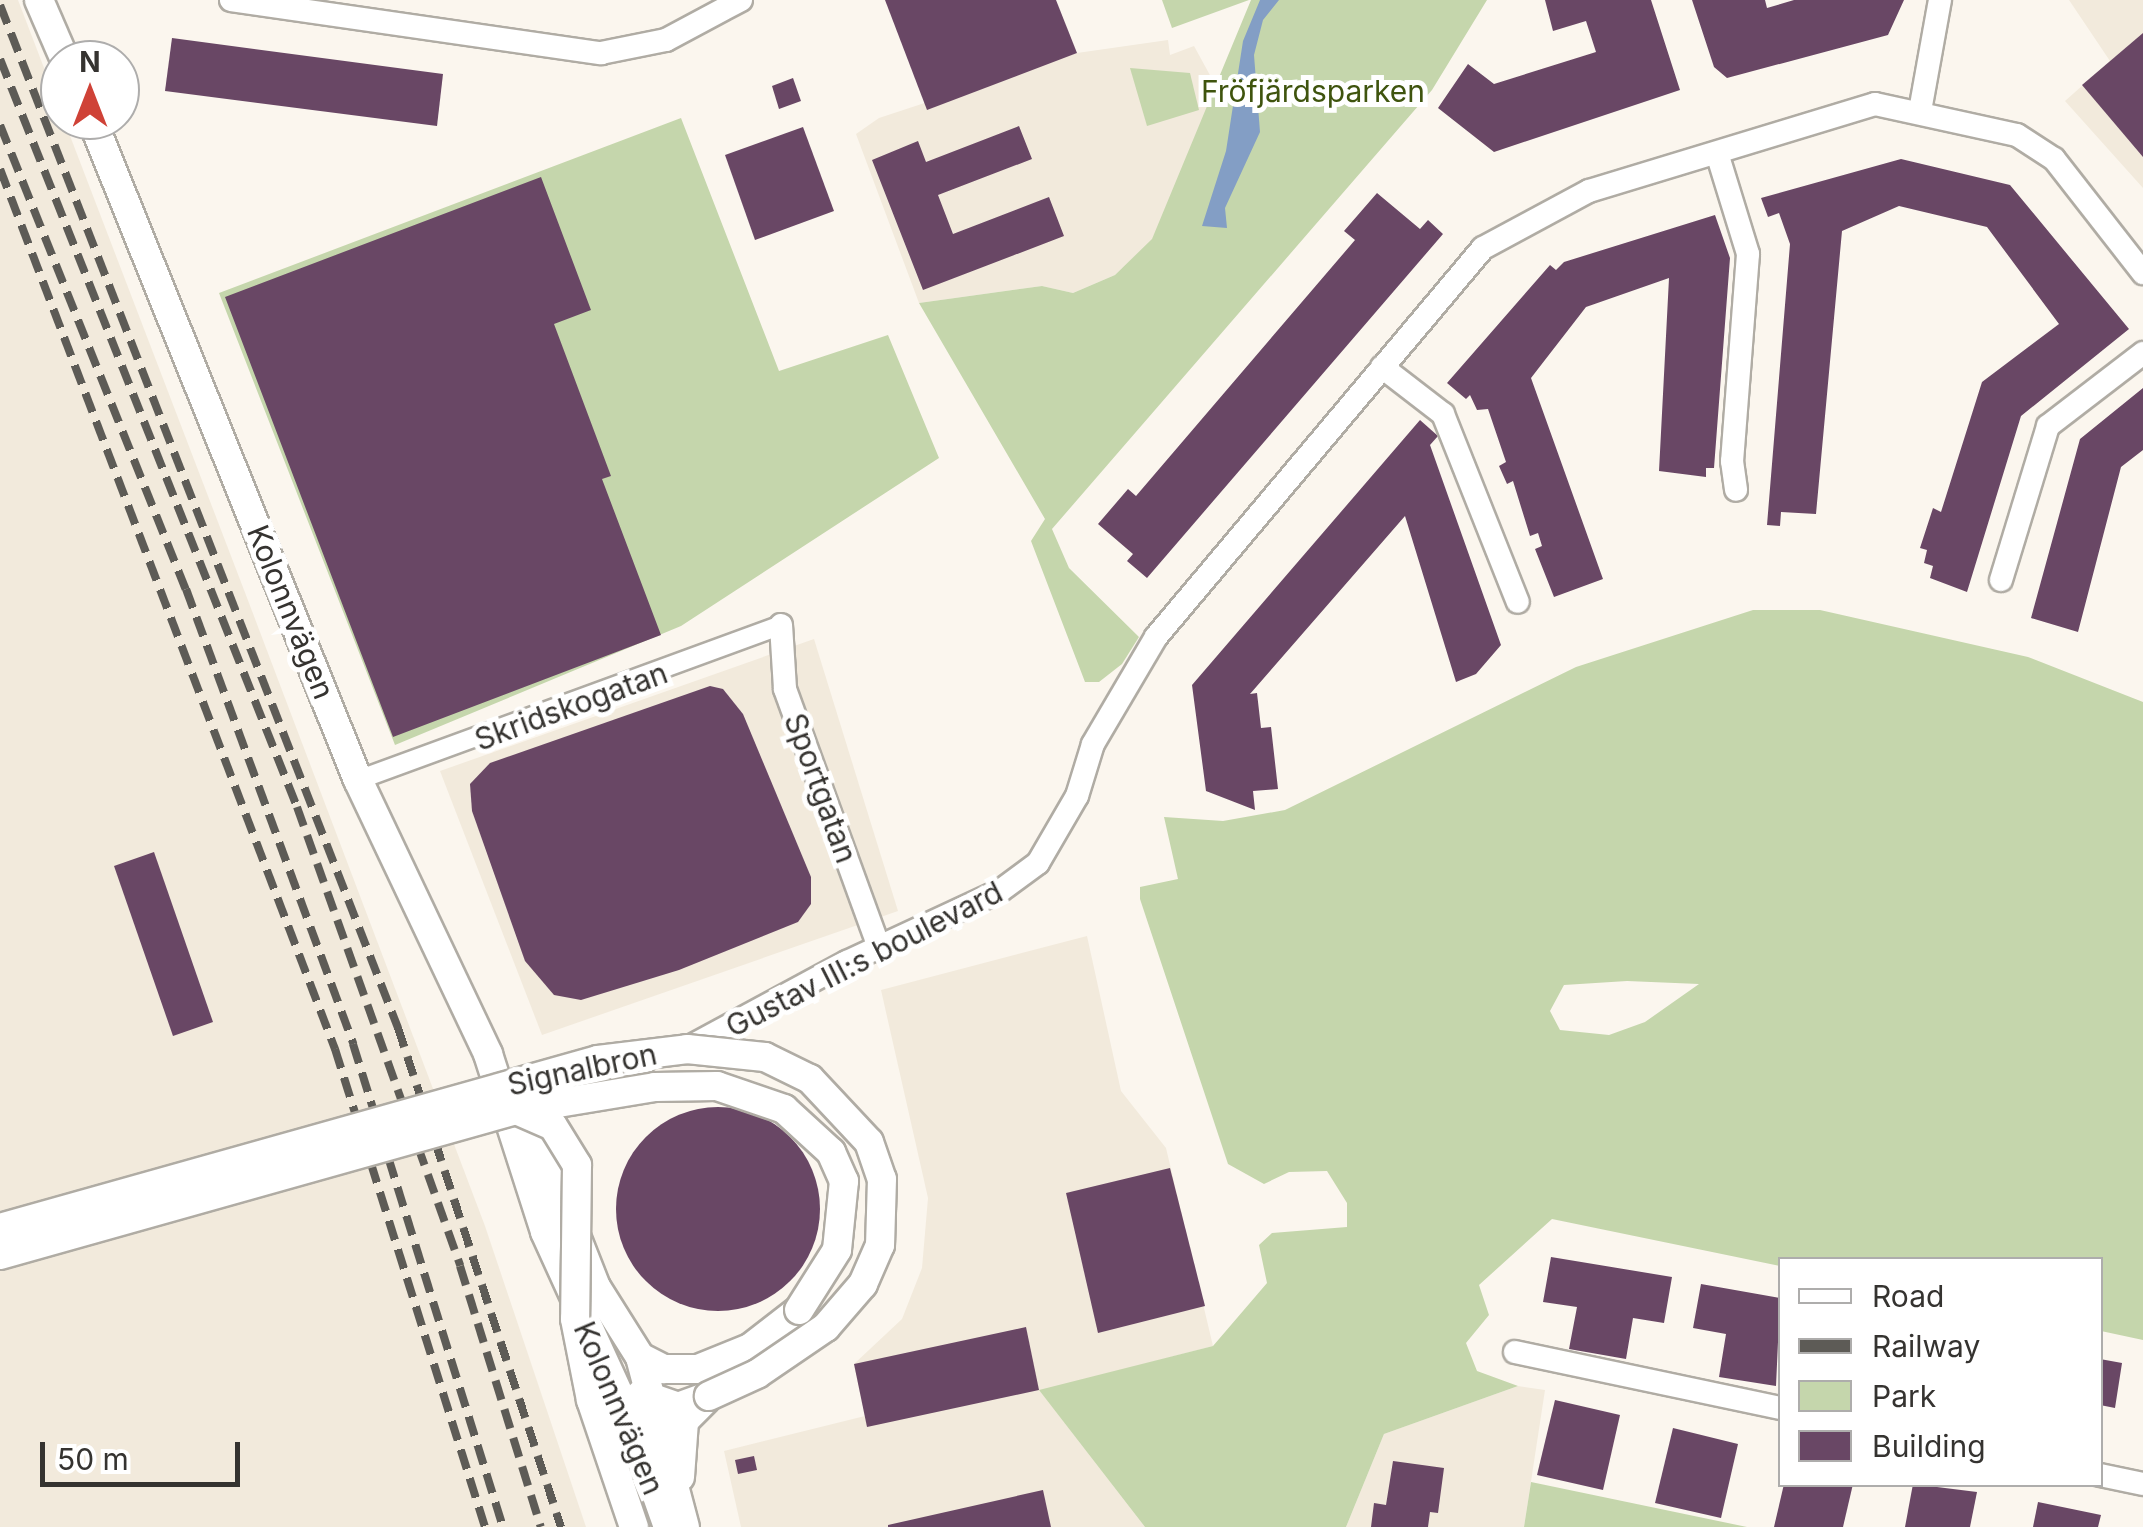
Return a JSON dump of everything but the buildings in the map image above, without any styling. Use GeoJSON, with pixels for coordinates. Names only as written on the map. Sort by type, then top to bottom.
{"type":"FeatureCollection","features":[{"type":"Feature","properties":{"kind":"street"},"geometry":{"type":"LineString","coordinates":[[39,0],[57,40]]}},
{"type":"Feature","properties":{"kind":"street"},"geometry":{"type":"LineString","coordinates":[[231,0],[601,53],[666,40],[733,2]]}},
{"type":"Feature","properties":{"kind":"street"},"geometry":{"type":"LineString","coordinates":[[1920,111],[1940,0]]}},
{"type":"Feature","properties":{"kind":"street","name":"Gustav III:s boulevard"},"geometry":{"type":"LineString","coordinates":[[511,1103],[682,1050],[879,947],[1000,892],[1038,863],[1076,796],[1093,744],[1156,637],[1483,248],[1589,191],[1874,104],[2017,135],[2054,159],[2143,273]]}},
{"type":"Feature","properties":{"kind":"street","name":"Kolonnvägen"},"geometry":{"type":"LineString","coordinates":[[100,140],[358,780],[446,958],[511,1103],[568,1291],[628,1414],[668,1527]]}},
{"type":"Feature","properties":{"kind":"street"},"geometry":{"type":"LineString","coordinates":[[1718,153],[1748,254],[1732,461],[1736,490]]}},
{"type":"Feature","properties":{"kind":"street"},"geometry":{"type":"LineString","coordinates":[[2001,580],[2048,426],[2143,353]]}},
{"type":"Feature","properties":{"kind":"street"},"geometry":{"type":"LineString","coordinates":[[1382,367],[1443,414],[1518,602]]}},
{"type":"Feature","properties":{"kind":"street","name":"Skridskogatan"},"geometry":{"type":"LineString","coordinates":[[358,780],[781,625]]}},
{"type":"Feature","properties":{"kind":"street","name":"Sportgatan"},"geometry":{"type":"LineString","coordinates":[[781,625],[785,690],[879,947]]}},
{"type":"Feature","properties":{"kind":"street","name":"Signalbron"},"geometry":{"type":"LineString","coordinates":[[0,1228],[598,1060],[687,1049],[765,1057],[810,1080],[864,1134],[882,1179],[880,1245],[863,1284],[826,1326],[757,1374],[709,1396]]}},
{"type":"Feature","properties":{"kind":"street","name":"Signalbron"},"geometry":{"type":"LineString","coordinates":[[0,1256],[511,1103],[654,1087],[716,1086],[784,1108],[832,1152],[844,1181],[838,1250],[799,1310]]}},
{"type":"Feature","properties":{"kind":"street"},"geometry":{"type":"LineString","coordinates":[[511,1103],[553,1126],[577,1165],[575,1318],[591,1400],[634,1527]]}},
{"type":"Feature","properties":{"kind":"street","name":"Kolonnvägen"},"geometry":{"type":"LineString","coordinates":[[511,1103],[546,1160],[580,1254],[640,1357],[685,1527]]}},
{"type":"Feature","properties":{"kind":"street","name":"Kolonnvägen"},"geometry":{"type":"LineString","coordinates":[[568,1291],[631,1382],[653,1402],[678,1407],[709,1396]]}},
{"type":"Feature","properties":{"kind":"street","name":"Kolonnvägen"},"geometry":{"type":"LineString","coordinates":[[640,1357],[664,1370],[698,1370],[750,1348],[799,1310]]}},
{"type":"Feature","properties":{"kind":"street"},"geometry":{"type":"LineString","coordinates":[[1514,1352],[1778,1408]]}},
{"type":"Feature","properties":{"kind":"street","name":"Kolonnvägen"},"geometry":{"type":"LineString","coordinates":[[679,1493],[684,1421],[709,1396]]}},
{"type":"Feature","properties":{"kind":"street"},"geometry":{"type":"LineString","coordinates":[[2103,1476],[2143,1484]]}},
{"type":"Feature","properties":{"kind":"shaded area"},"geometry":{"type":"Polygon","coordinates":[[[0,0],[18,0],[40,57],[40,140],[72,140],[485,1226],[586,1527],[0,1527],[0,0]]]}},
{"type":"Feature","properties":{"kind":"shaded area"},"geometry":{"type":"Polygon","coordinates":[[[2069,0],[2143,0],[2143,188],[2065,101],[2110,61],[2069,0]]]}},
{"type":"Feature","properties":{"kind":"shaded area"},"geometry":{"type":"Polygon","coordinates":[[[1168,40],[1170,55],[1194,46],[1217,88],[1152,240],[1115,275],[1073,293],[1042,286],[919,303],[856,134],[879,118],[1077,53],[1168,40]]]}},
{"type":"Feature","properties":{"kind":"shaded area"},"geometry":{"type":"Polygon","coordinates":[[[814,639],[898,911],[542,1035],[440,771],[814,639]]]}},
{"type":"Feature","properties":{"kind":"shaded area"},"geometry":{"type":"Polygon","coordinates":[[[1087,936],[1121,1091],[1166,1148],[1213,1346],[1040,1391],[1145,1527],[741,1527],[724,1451],[865,1416],[854,1364],[902,1319],[922,1268],[928,1198],[881,990],[1087,936]]]}},
{"type":"Feature","properties":{"kind":"shaded area"},"geometry":{"type":"Polygon","coordinates":[[[1518,1386],[1545,1390],[1524,1527],[1346,1527],[1384,1434],[1518,1386]]]}},
{"type":"Feature","properties":{"kind":"green space"},"geometry":{"type":"Polygon","coordinates":[[[1162,0],[1249,0],[1172,28],[1162,0]]]}},
{"type":"Feature","properties":{"kind":"green space","name":"Fröfjärdsparken"},"geometry":{"type":"Polygon","coordinates":[[[1251,0],[1487,0],[1432,90],[1052,529],[1069,568],[1139,637],[1122,664],[1099,682],[1085,682],[1031,541],[1045,519],[919,303],[1042,286],[1073,293],[1115,275],[1152,239],[1251,0]]]}},
{"type":"Feature","properties":{"kind":"green space"},"geometry":{"type":"Polygon","coordinates":[[[1130,68],[1190,73],[1199,110],[1147,126],[1130,68]]]}},
{"type":"Feature","properties":{"kind":"green space"},"geometry":{"type":"Polygon","coordinates":[[[681,118],[779,371],[888,335],[939,458],[681,626],[395,745],[219,293],[681,118]]]}},
{"type":"Feature","properties":{"kind":"green space"},"geometry":{"type":"Polygon","coordinates":[[[1753,610],[1820,610],[2028,657],[2143,702],[2143,1340],[2103,1331],[2103,1257],[1778,1257],[1778,1266],[1552,1219],[1479,1285],[1489,1315],[1466,1343],[1477,1371],[1518,1386],[1384,1434],[1346,1527],[1145,1527],[1039,1390],[1213,1346],[1267,1283],[1259,1245],[1272,1233],[1347,1227],[1347,1203],[1327,1171],[1289,1172],[1264,1184],[1228,1164],[1140,899],[1140,887],[1178,879],[1164,817],[1223,821],[1285,810],[1576,667],[1753,610]],[[1627,981],[1564,985],[1550,1011],[1560,1030],[1609,1035],[1645,1022],[1699,984],[1627,981]]]}},
{"type":"Feature","properties":{"kind":"green space"},"geometry":{"type":"Polygon","coordinates":[[[1531,1482],[1747,1527],[1524,1527],[1531,1482]]]}},
{"type":"Feature","properties":{"kind":"water"},"geometry":{"type":"Polygon","coordinates":[[[1260,0],[1279,0],[1263,20],[1254,55],[1260,132],[1225,208],[1227,228],[1202,226],[1226,151],[1243,41],[1260,0]]]}},
{"type":"Feature","properties":{"kind":"railway"},"geometry":{"type":"LineString","coordinates":[[0,5],[398,1028],[561,1527]]}},
{"type":"Feature","properties":{"kind":"railway"},"geometry":{"type":"LineString","coordinates":[[0,59],[297,807],[460,1266],[541,1527]]}},
{"type":"Feature","properties":{"kind":"railway"},"geometry":{"type":"LineString","coordinates":[[0,125],[186,589],[353,1044],[503,1527]]}},
{"type":"Feature","properties":{"kind":"railway"},"geometry":{"type":"LineString","coordinates":[[0,169],[335,1049],[485,1527]]}}]}
